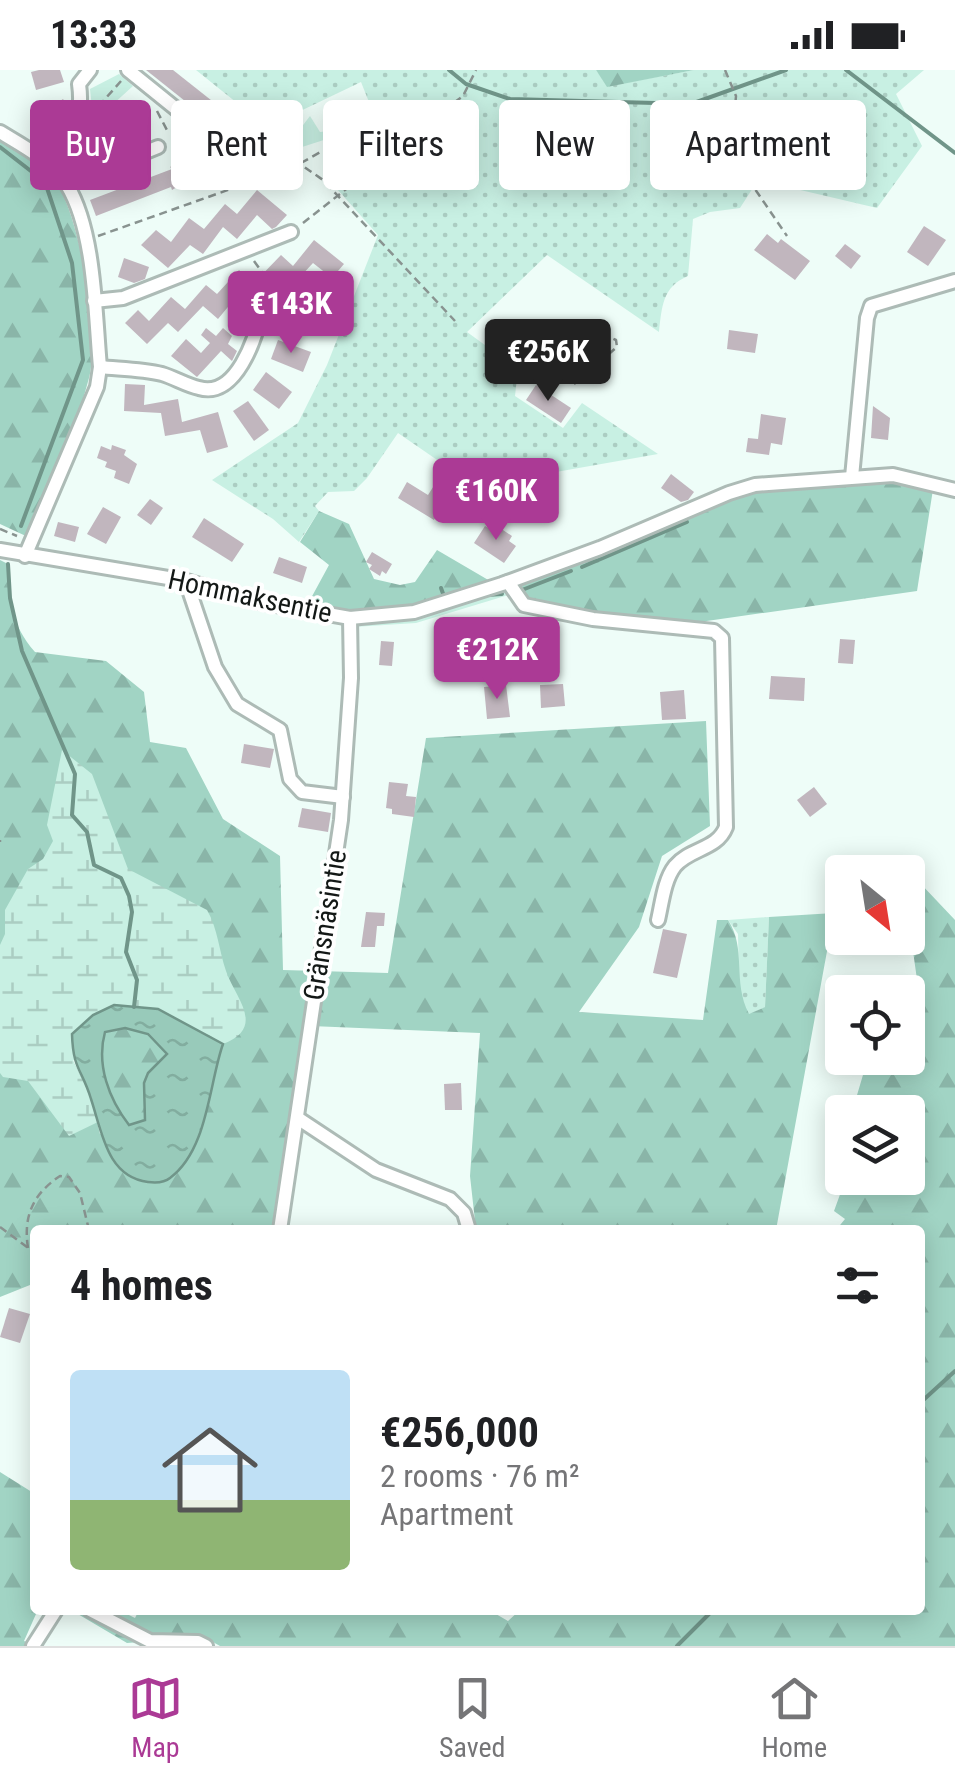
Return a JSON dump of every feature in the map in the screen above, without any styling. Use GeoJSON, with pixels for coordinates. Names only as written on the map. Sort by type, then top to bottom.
{"type":"FeatureCollection","features":[{"type":"Feature","properties":{"kind":"street"},"geometry":{"type":"LineString","coordinates":[[81,100],[79,84],[90,70]]}},
{"type":"Feature","properties":{"kind":"street"},"geometry":{"type":"LineString","coordinates":[[125,75],[171,109]]}},
{"type":"Feature","properties":{"kind":"street"},"geometry":{"type":"LineString","coordinates":[[0,132],[30,151]]}},
{"type":"Feature","properties":{"kind":"street"},"geometry":{"type":"LineString","coordinates":[[151,150],[158,147]]}},
{"type":"Feature","properties":{"kind":"street"},"geometry":{"type":"LineString","coordinates":[[25,556],[97,387],[100,367],[88,242],[68,190]]}},
{"type":"Feature","properties":{"kind":"street"},"geometry":{"type":"LineString","coordinates":[[94,301],[123,298],[291,232]]}},
{"type":"Feature","properties":{"kind":"street"},"geometry":{"type":"LineString","coordinates":[[852,476],[871,306],[955,281]]}},
{"type":"Feature","properties":{"kind":"street"},"geometry":{"type":"LineString","coordinates":[[100,367],[159,373],[201,390],[213,388],[227,382],[246,359],[262,312]]}},
{"type":"Feature","properties":{"kind":"street","name":"Hommaksentie"},"geometry":{"type":"LineString","coordinates":[[0,550],[186,581],[250,600],[350,618],[414,612],[508,582],[755,485],[892,475],[955,490]]}},
{"type":"Feature","properties":{"kind":"street"},"geometry":{"type":"LineString","coordinates":[[186,581],[215,667],[237,704],[280,730],[290,779],[302,792],[343,797]]}},
{"type":"Feature","properties":{"kind":"street"},"geometry":{"type":"LineString","coordinates":[[508,582],[524,606],[593,619],[714,631],[722,638],[726,827],[714,844],[672,868],[658,920]]}},
{"type":"Feature","properties":{"kind":"street","name":"Gränsnäsintie"},"geometry":{"type":"LineString","coordinates":[[281,1225],[343,797],[352,678],[350,618]]}},
{"type":"Feature","properties":{"kind":"street"},"geometry":{"type":"LineString","coordinates":[[299,1120],[376,1170],[450,1199],[464,1213],[468,1225]]}},
{"type":"Feature","properties":{"kind":"street"},"geometry":{"type":"LineString","coordinates":[[33,1646],[53,1615]]}},
{"type":"Feature","properties":{"kind":"street"},"geometry":{"type":"LineString","coordinates":[[100,1615],[150,1641],[198,1642],[206,1646]]}},
{"type":"Feature","properties":{"kind":"path"},"geometry":{"type":"LineString","coordinates":[[459,100],[476,70]]}},
{"type":"Feature","properties":{"kind":"path"},"geometry":{"type":"LineString","coordinates":[[725,70],[736,96],[731,154],[787,236]]}},
{"type":"Feature","properties":{"kind":"path"},"geometry":{"type":"LineString","coordinates":[[105,100],[125,75]]}},
{"type":"Feature","properties":{"kind":"path"},"geometry":{"type":"LineString","coordinates":[[154,104],[168,132]]}},
{"type":"Feature","properties":{"kind":"path"},"geometry":{"type":"LineString","coordinates":[[158,147],[171,130]]}},
{"type":"Feature","properties":{"kind":"path"},"geometry":{"type":"LineString","coordinates":[[303,222],[345,190]]}},
{"type":"Feature","properties":{"kind":"path"},"geometry":{"type":"LineString","coordinates":[[244,251],[270,283],[262,312]]}},
{"type":"Feature","properties":{"kind":"path"},"geometry":{"type":"LineString","coordinates":[[578,330],[572,337],[572,351],[589,371]]}},
{"type":"Feature","properties":{"kind":"path"},"geometry":{"type":"LineString","coordinates":[[574,384],[617,347],[616,340],[610,337]]}},
{"type":"Feature","properties":{"kind":"path"},"geometry":{"type":"LineString","coordinates":[[540,350],[560,354],[572,351]]}},
{"type":"Feature","properties":{"kind":"path"},"geometry":{"type":"LineString","coordinates":[[600,353],[604,360]]}},
{"type":"Feature","properties":{"kind":"path"},"geometry":{"type":"LineString","coordinates":[[0,529],[31,542]]}},
{"type":"Feature","properties":{"kind":"path"},"geometry":{"type":"LineString","coordinates":[[28,1248],[25,1228],[30,1208],[43,1187],[60,1176],[70,1177],[80,1193],[88,1225]]}},
{"type":"Feature","properties":{"kind":"path"},"geometry":{"type":"LineString","coordinates":[[0,1227],[28,1248]]}},
{"type":"Feature","properties":{"kind":"green space"},"geometry":{"type":"Polygon","coordinates":[[[196,70],[596,70],[608,86],[694,70],[924,70],[896,94],[922,146],[877,208],[800,190],[866,190],[866,100],[650,100],[650,190],[752,190],[740,208],[693,219],[688,276],[668,292],[659,332],[547,255],[467,332],[518,369],[515,396],[563,428],[582,403],[658,454],[539,475],[533,487],[496,486],[475,465],[459,475],[398,433],[354,491],[328,492],[315,506],[319,511],[299,542],[273,519],[212,480],[298,423],[327,365],[378,235],[338,190],[479,190],[479,100],[368,100],[361,82],[303,110],[303,100],[233,100],[196,70]]]}},
{"type":"Feature","properties":{"kind":"green space"},"geometry":{"type":"Polygon","coordinates":[[[596,70],[694,70],[607,87],[596,70]]]}},
{"type":"Feature","properties":{"kind":"green space"},"geometry":{"type":"Polygon","coordinates":[[[119,74],[133,86],[117,100],[91,100],[90,89],[119,74]]]}},
{"type":"Feature","properties":{"kind":"green space"},"geometry":{"type":"Polygon","coordinates":[[[310,116],[323,132],[323,140],[303,147],[303,125],[310,116]]]}},
{"type":"Feature","properties":{"kind":"green space"},"geometry":{"type":"Polygon","coordinates":[[[0,141],[30,159],[30,190],[60,190],[68,206],[86,282],[92,359],[69,438],[28,537],[0,524],[0,141]]]}},
{"type":"Feature","properties":{"kind":"green space"},"geometry":{"type":"Polygon","coordinates":[[[852,477],[934,483],[917,591],[679,625],[524,605],[508,582],[729,493],[852,477]]]}},
{"type":"Feature","properties":{"kind":"green space"},"geometry":{"type":"Polygon","coordinates":[[[319,511],[349,524],[374,579],[400,585],[415,582],[437,550],[490,581],[417,606],[352,614],[310,600],[329,565],[300,542],[319,511]]]}},
{"type":"Feature","properties":{"kind":"green space"},"geometry":{"type":"Polygon","coordinates":[[[0,560],[8,564],[16,621],[35,652],[106,661],[144,692],[150,742],[186,748],[223,819],[280,856],[283,970],[388,973],[426,738],[706,721],[710,826],[662,856],[639,927],[579,1012],[703,1020],[717,920],[728,920],[737,942],[741,989],[749,1014],[765,1007],[769,917],[825,914],[826,955],[777,1225],[475,1225],[470,1176],[480,1033],[311,1026],[281,1225],[30,1225],[30,1285],[0,1297],[0,560]],[[158,1009],[72,1034],[73,1061],[90,1095],[100,1134],[200,1126],[217,1060],[158,1009]]]}},
{"type":"Feature","properties":{"kind":"green space"},"geometry":{"type":"Polygon","coordinates":[[[508,582],[515,593],[416,623],[353,627],[350,618],[414,612],[508,582]]]}},
{"type":"Feature","properties":{"kind":"green space"},"geometry":{"type":"Polygon","coordinates":[[[62,750],[92,774],[128,869],[207,910],[246,1021],[236,1037],[223,1044],[209,1035],[114,1005],[73,1061],[98,1122],[69,1136],[28,1081],[3,1077],[0,1073],[0,945],[5,934],[5,910],[28,869],[43,859],[53,841],[47,825],[62,750]]]}},
{"type":"Feature","properties":{"kind":"green space"},"geometry":{"type":"Polygon","coordinates":[[[925,888],[955,920],[955,1646],[220,1646],[204,1637],[127,1643],[79,1615],[498,1615],[508,1621],[515,1615],[925,1615],[925,1225],[840,1225],[845,1219],[834,1211],[840,1195],[925,1195],[925,1095],[857,1095],[863,1075],[925,1075],[925,975],[916,975],[914,955],[925,955],[925,888]]]}},
{"type":"Feature","properties":{"kind":"green space"},"geometry":{"type":"Polygon","coordinates":[[[769,917],[765,1007],[748,1015],[739,991],[738,934],[728,920],[769,917]]]}},
{"type":"Feature","properties":{"kind":"green space"},"geometry":{"type":"Polygon","coordinates":[[[125,1028],[148,1034],[167,1054],[146,1084],[145,1121],[128,1125],[110,1092],[102,1057],[105,1032],[125,1028]]]}},
{"type":"Feature","properties":{"kind":"green space"},"geometry":{"type":"Polygon","coordinates":[[[0,1472],[30,1491],[30,1615],[36,1615],[24,1641],[38,1646],[0,1646],[0,1472]]]}},
{"type":"Feature","properties":{"kind":"water"},"geometry":{"type":"Polygon","coordinates":[[[114,1005],[158,1009],[223,1044],[200,1134],[183,1166],[165,1181],[134,1178],[123,1172],[108,1151],[73,1046],[72,1034],[93,1015],[114,1005]],[[125,1028],[105,1032],[102,1057],[106,1081],[129,1125],[145,1120],[144,1083],[148,1073],[167,1054],[148,1034],[125,1028]]]}},
{"type":"Feature","properties":{"kind":"building"},"geometry":{"type":"Polygon","coordinates":[[[60,70],[64,82],[36,90],[31,72],[60,70]]]}},
{"type":"Feature","properties":{"kind":"building"},"geometry":{"type":"Polygon","coordinates":[[[146,70],[173,70],[211,100],[184,100],[146,70]]]}},
{"type":"Feature","properties":{"kind":"building"},"geometry":{"type":"Polygon","coordinates":[[[171,169],[171,187],[96,216],[90,200],[116,190],[151,190],[151,177],[171,169]]]}},
{"type":"Feature","properties":{"kind":"building"},"geometry":{"type":"Polygon","coordinates":[[[257,190],[287,215],[272,229],[257,215],[237,239],[223,227],[203,254],[190,245],[168,268],[141,245],[156,230],[171,242],[189,218],[204,229],[225,204],[237,214],[257,190]]]}},
{"type":"Feature","properties":{"kind":"building"},"geometry":{"type":"Polygon","coordinates":[[[924,226],[946,240],[928,266],[907,252],[924,226]]]}},
{"type":"Feature","properties":{"kind":"building"},"geometry":{"type":"Polygon","coordinates":[[[767,234],[778,243],[781,239],[810,261],[795,280],[754,250],[767,234]]]}},
{"type":"Feature","properties":{"kind":"building"},"geometry":{"type":"Polygon","coordinates":[[[314,240],[344,264],[332,278],[313,263],[288,290],[275,277],[249,307],[237,296],[218,319],[203,306],[178,332],[168,323],[147,344],[125,323],[138,310],[149,321],[171,297],[185,309],[206,285],[217,294],[239,270],[254,283],[281,255],[293,266],[314,240]]]}},
{"type":"Feature","properties":{"kind":"building"},"geometry":{"type":"Polygon","coordinates":[[[845,244],[861,256],[851,269],[835,256],[845,244]]]}},
{"type":"Feature","properties":{"kind":"building"},"geometry":{"type":"Polygon","coordinates":[[[124,258],[149,267],[145,279],[134,283],[118,277],[124,258]]]}},
{"type":"Feature","properties":{"kind":"building"},"geometry":{"type":"Polygon","coordinates":[[[282,308],[320,308],[320,328],[283,329],[282,308]]]}},
{"type":"Feature","properties":{"kind":"building"},"geometry":{"type":"Polygon","coordinates":[[[599,326],[609,344],[587,356],[577,338],[599,326]]]}},
{"type":"Feature","properties":{"kind":"building"},"geometry":{"type":"Polygon","coordinates":[[[206,328],[216,336],[223,328],[232,336],[228,344],[237,351],[232,361],[221,351],[197,377],[171,356],[186,339],[201,353],[210,343],[201,335],[206,328]]]}},
{"type":"Feature","properties":{"kind":"building"},"geometry":{"type":"Polygon","coordinates":[[[729,330],[758,334],[755,353],[727,349],[729,330]]]}},
{"type":"Feature","properties":{"kind":"building"},"geometry":{"type":"Polygon","coordinates":[[[278,340],[311,352],[303,372],[271,359],[278,340]]]}},
{"type":"Feature","properties":{"kind":"building"},"geometry":{"type":"Polygon","coordinates":[[[266,372],[292,392],[279,409],[253,390],[266,372]]]}},
{"type":"Feature","properties":{"kind":"building"},"geometry":{"type":"Polygon","coordinates":[[[125,384],[145,385],[144,405],[178,399],[182,422],[218,412],[228,447],[207,453],[200,430],[165,436],[161,413],[124,411],[125,384]]]}},
{"type":"Feature","properties":{"kind":"building"},"geometry":{"type":"Polygon","coordinates":[[[536,385],[571,408],[561,423],[526,400],[536,385]]]}},
{"type":"Feature","properties":{"kind":"building"},"geometry":{"type":"Polygon","coordinates":[[[248,401],[269,430],[254,441],[233,411],[248,401]]]}},
{"type":"Feature","properties":{"kind":"building"},"geometry":{"type":"Polygon","coordinates":[[[873,406],[890,418],[888,440],[871,438],[873,406]]]}},
{"type":"Feature","properties":{"kind":"building"},"geometry":{"type":"Polygon","coordinates":[[[761,414],[786,418],[782,445],[771,443],[769,455],[746,452],[748,438],[758,439],[761,414]]]}},
{"type":"Feature","properties":{"kind":"building"},"geometry":{"type":"Polygon","coordinates":[[[112,445],[126,450],[124,455],[137,464],[129,484],[114,478],[116,471],[97,458],[101,446],[111,450],[112,445]]]}},
{"type":"Feature","properties":{"kind":"building"},"geometry":{"type":"Polygon","coordinates":[[[671,474],[694,492],[688,500],[681,502],[661,488],[671,474]]]}},
{"type":"Feature","properties":{"kind":"building"},"geometry":{"type":"Polygon","coordinates":[[[407,482],[428,495],[435,484],[451,493],[434,520],[398,498],[407,482]]]}},
{"type":"Feature","properties":{"kind":"building"},"geometry":{"type":"Polygon","coordinates":[[[150,499],[163,508],[151,525],[137,515],[150,499]]]}},
{"type":"Feature","properties":{"kind":"building"},"geometry":{"type":"Polygon","coordinates":[[[103,507],[121,517],[106,544],[87,534],[103,507]]]}},
{"type":"Feature","properties":{"kind":"building"},"geometry":{"type":"Polygon","coordinates":[[[204,518],[244,544],[232,562],[192,537],[204,518]]]}},
{"type":"Feature","properties":{"kind":"building"},"geometry":{"type":"Polygon","coordinates":[[[58,522],[79,527],[75,542],[54,536],[58,522]]]}},
{"type":"Feature","properties":{"kind":"building"},"geometry":{"type":"Polygon","coordinates":[[[485,526],[494,531],[497,526],[512,536],[509,541],[516,546],[504,563],[474,543],[485,526]]]}},
{"type":"Feature","properties":{"kind":"building"},"geometry":{"type":"Polygon","coordinates":[[[372,552],[392,564],[386,574],[382,571],[380,576],[369,569],[372,565],[366,562],[372,552]]]}},
{"type":"Feature","properties":{"kind":"building"},"geometry":{"type":"Polygon","coordinates":[[[279,557],[307,567],[302,583],[273,573],[279,557]]]}},
{"type":"Feature","properties":{"kind":"building"},"geometry":{"type":"Polygon","coordinates":[[[840,639],[855,640],[853,664],[838,663],[840,639]]]}},
{"type":"Feature","properties":{"kind":"building"},"geometry":{"type":"Polygon","coordinates":[[[381,641],[394,642],[392,666],[379,665],[381,641]]]}},
{"type":"Feature","properties":{"kind":"building"},"geometry":{"type":"Polygon","coordinates":[[[771,676],[805,678],[804,701],[769,699],[771,676]]]}},
{"type":"Feature","properties":{"kind":"building"},"geometry":{"type":"Polygon","coordinates":[[[563,684],[565,706],[541,708],[540,685],[563,684]]]}},
{"type":"Feature","properties":{"kind":"building"},"geometry":{"type":"Polygon","coordinates":[[[506,685],[510,717],[487,719],[484,687],[506,685]]]}},
{"type":"Feature","properties":{"kind":"building"},"geometry":{"type":"Polygon","coordinates":[[[684,690],[686,719],[662,720],[660,692],[684,690]]]}},
{"type":"Feature","properties":{"kind":"building"},"geometry":{"type":"Polygon","coordinates":[[[244,744],[274,749],[270,768],[241,763],[244,744]]]}},
{"type":"Feature","properties":{"kind":"building"},"geometry":{"type":"Polygon","coordinates":[[[389,782],[408,784],[406,796],[416,797],[414,817],[392,814],[392,809],[386,808],[389,782]]]}},
{"type":"Feature","properties":{"kind":"building"},"geometry":{"type":"Polygon","coordinates":[[[814,787],[827,804],[810,817],[797,800],[814,787]]]}},
{"type":"Feature","properties":{"kind":"building"},"geometry":{"type":"Polygon","coordinates":[[[302,808],[331,813],[328,832],[298,827],[302,808]]]}},
{"type":"Feature","properties":{"kind":"building"},"geometry":{"type":"Polygon","coordinates":[[[366,912],[385,913],[384,926],[377,926],[375,947],[361,947],[366,912]]]}},
{"type":"Feature","properties":{"kind":"building"},"geometry":{"type":"Polygon","coordinates":[[[663,929],[687,934],[677,978],[653,973],[663,929]]]}},
{"type":"Feature","properties":{"kind":"building"},"geometry":{"type":"Polygon","coordinates":[[[461,1083],[462,1110],[445,1110],[444,1084],[461,1083]]]}},
{"type":"Feature","properties":{"kind":"building"},"geometry":{"type":"Polygon","coordinates":[[[9,1308],[30,1314],[20,1343],[0,1337],[9,1308]]]}},
{"type":"Feature","properties":{"kind":"waterway"},"geometry":{"type":"LineString","coordinates":[[449,70],[466,84],[510,99],[691,104],[786,70]]}},
{"type":"Feature","properties":{"kind":"waterway"},"geometry":{"type":"LineString","coordinates":[[846,70],[955,153]]}},
{"type":"Feature","properties":{"kind":"waterway"},"geometry":{"type":"LineString","coordinates":[[0,147],[45,182],[72,263],[83,360],[21,526]]}},
{"type":"Feature","properties":{"kind":"waterway"},"geometry":{"type":"LineString","coordinates":[[582,567],[687,522]]}},
{"type":"Feature","properties":{"kind":"waterway"},"geometry":{"type":"LineString","coordinates":[[8,564],[10,598],[22,651],[75,774],[72,815],[87,832],[94,865],[121,878],[129,896],[132,912],[126,952],[137,980],[134,1007]]}},
{"type":"Feature","properties":{"kind":"waterway"},"geometry":{"type":"LineString","coordinates":[[522,590],[571,571]]}},
{"type":"Feature","properties":{"kind":"waterway"},"geometry":{"type":"LineString","coordinates":[[441,588],[445,599]]}},
{"type":"Feature","properties":{"kind":"waterway"},"geometry":{"type":"LineString","coordinates":[[487,595],[502,594]]}},
{"type":"Feature","properties":{"kind":"waterway"},"geometry":{"type":"LineString","coordinates":[[925,1398],[955,1371]]}},
{"type":"Feature","properties":{"kind":"waterway"},"geometry":{"type":"LineString","coordinates":[[677,1646],[708,1615]]}}]}
